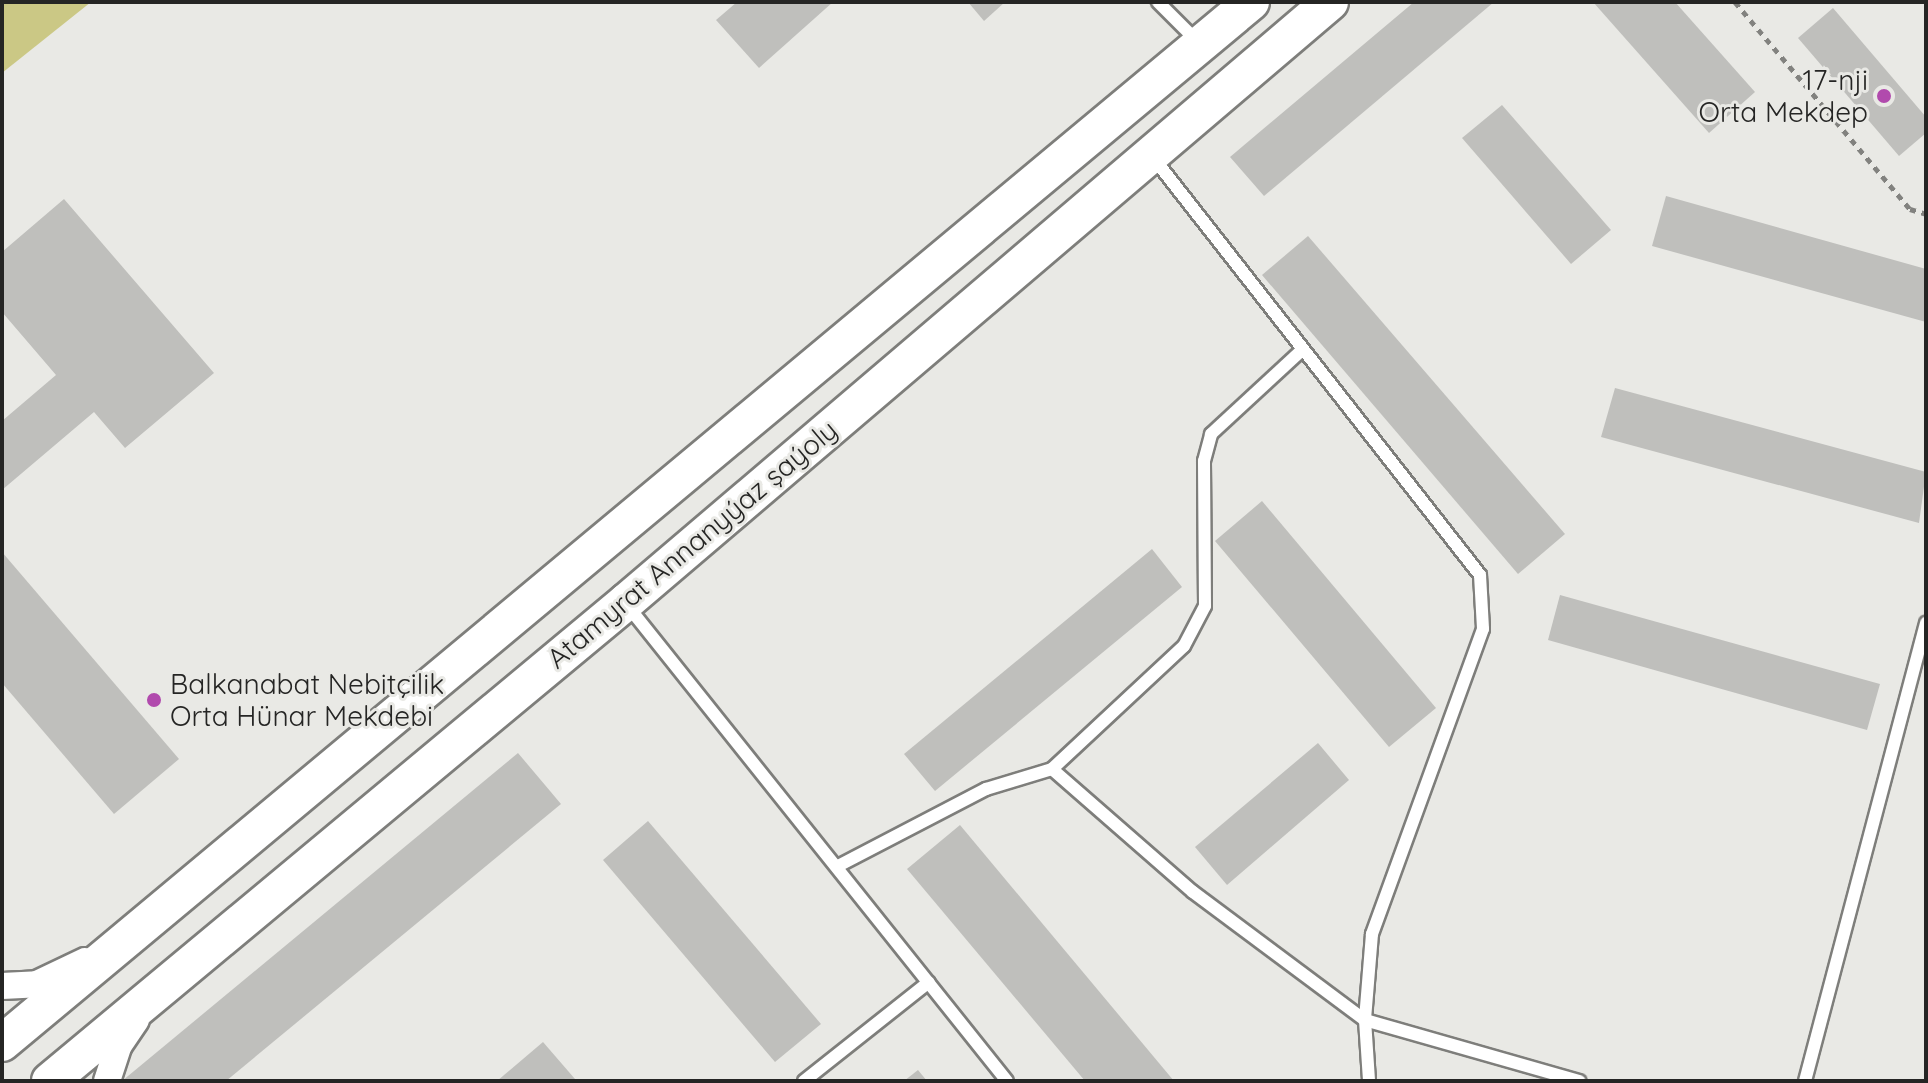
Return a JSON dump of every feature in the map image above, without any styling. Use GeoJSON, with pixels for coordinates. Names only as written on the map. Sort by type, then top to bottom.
{"type":"FeatureCollection","features":[{"type":"Feature","properties":{"kind":"street","name":"Atamyrat Annanyýaz şaýoly"},"geometry":{"type":"LineString","coordinates":[[2,1043],[1251,2]]}},
{"type":"Feature","properties":{"kind":"street","name":"Atamyrat Annanyýaz şaýoly"},"geometry":{"type":"LineString","coordinates":[[50,1081],[626,602],[1330,2]]}},
{"type":"Feature","properties":{"kind":"street"},"geometry":{"type":"LineString","coordinates":[[2,986],[37,984],[121,944]]}},
{"type":"Feature","properties":{"kind":"street"},"geometry":{"type":"LineString","coordinates":[[107,1081],[119,1045],[151,998]]}},
{"type":"Feature","properties":{"kind":"lane"},"geometry":{"type":"LineString","coordinates":[[1158,2],[1200,45]]}},
{"type":"Feature","properties":{"kind":"lane"},"geometry":{"type":"LineString","coordinates":[[1151,153],[1480,575],[1483,629],[1372,934],[1365,1020],[1369,1081]]}},
{"type":"Feature","properties":{"kind":"lane"},"geometry":{"type":"LineString","coordinates":[[838,866],[986,789],[1052,769],[1184,646],[1205,606],[1204,461],[1211,434],[1303,349]]}},
{"type":"Feature","properties":{"kind":"lane"},"geometry":{"type":"LineString","coordinates":[[626,602],[1007,1081]]}},
{"type":"Feature","properties":{"kind":"lane"},"geometry":{"type":"LineString","coordinates":[[1805,1081],[1926,623]]}},
{"type":"Feature","properties":{"kind":"lane"},"geometry":{"type":"LineString","coordinates":[[1052,769],[1193,892],[1365,1020],[1579,1081]]}},
{"type":"Feature","properties":{"kind":"lane"},"geometry":{"type":"LineString","coordinates":[[804,1081],[929,982]]}},
{"type":"Feature","properties":{"kind":"path"},"geometry":{"type":"LineString","coordinates":[[1735,2],[1910,209],[1926,214]]}},
{"type":"Feature","properties":{"kind":"shaded area"},"geometry":{"type":"Polygon","coordinates":[[[2,2],[91,2],[2,73],[2,2]]]}},
{"type":"Feature","properties":{"kind":"building"},"geometry":{"type":"Polygon","coordinates":[[[737,2],[833,2],[759,68],[716,20],[737,2]]]}},
{"type":"Feature","properties":{"kind":"building"},"geometry":{"type":"Polygon","coordinates":[[[968,2],[1005,2],[984,21],[968,2]]]}},
{"type":"Feature","properties":{"kind":"building"},"geometry":{"type":"Polygon","coordinates":[[[1414,2],[1494,2],[1264,196],[1230,157],[1414,2]]]}},
{"type":"Feature","properties":{"kind":"building"},"geometry":{"type":"Polygon","coordinates":[[[1593,2],[1675,2],[1755,92],[1709,133],[1593,2]]]}},
{"type":"Feature","properties":{"kind":"building"},"geometry":{"type":"Polygon","coordinates":[[[1833,8],[1926,117],[1926,133],[1899,156],[1798,38],[1833,8]]]}},
{"type":"Feature","properties":{"kind":"building"},"geometry":{"type":"Polygon","coordinates":[[[1502,105],[1611,230],[1571,264],[1462,138],[1502,105]]]}},
{"type":"Feature","properties":{"kind":"building"},"geometry":{"type":"Polygon","coordinates":[[[1666,196],[1926,269],[1926,322],[1652,246],[1666,196]]]}},
{"type":"Feature","properties":{"kind":"building"},"geometry":{"type":"Polygon","coordinates":[[[64,199],[214,373],[125,448],[94,412],[2,490],[2,421],[56,375],[2,312],[2,252],[64,199]]]}},
{"type":"Feature","properties":{"kind":"building"},"geometry":{"type":"Polygon","coordinates":[[[1308,236],[1565,534],[1518,574],[1262,275],[1308,236]]]}},
{"type":"Feature","properties":{"kind":"building"},"geometry":{"type":"Polygon","coordinates":[[[1615,388],[1926,472],[1919,523],[1601,437],[1615,388]]]}},
{"type":"Feature","properties":{"kind":"building"},"geometry":{"type":"Polygon","coordinates":[[[1262,501],[1436,708],[1389,747],[1215,541],[1262,501]]]}},
{"type":"Feature","properties":{"kind":"building"},"geometry":{"type":"Polygon","coordinates":[[[1152,549],[1182,587],[935,791],[904,754],[1152,549]]]}},
{"type":"Feature","properties":{"kind":"building"},"geometry":{"type":"Polygon","coordinates":[[[2,552],[179,759],[114,814],[2,683],[2,552]]]}},
{"type":"Feature","properties":{"kind":"building"},"geometry":{"type":"Polygon","coordinates":[[[1560,595],[1880,684],[1867,730],[1548,640],[1560,595]]]}},
{"type":"Feature","properties":{"kind":"building"},"geometry":{"type":"Polygon","coordinates":[[[1318,743],[1349,780],[1227,885],[1195,847],[1318,743]]]}},
{"type":"Feature","properties":{"kind":"building"},"geometry":{"type":"Polygon","coordinates":[[[518,753],[561,804],[226,1081],[122,1081],[518,753]]]}},
{"type":"Feature","properties":{"kind":"building"},"geometry":{"type":"Polygon","coordinates":[[[648,821],[821,1024],[775,1062],[603,860],[648,821]]]}},
{"type":"Feature","properties":{"kind":"building"},"geometry":{"type":"Polygon","coordinates":[[[960,825],[1174,1081],[1085,1081],[907,869],[960,825]]]}},
{"type":"Feature","properties":{"kind":"building"},"geometry":{"type":"Polygon","coordinates":[[[543,1042],[575,1079],[497,1081],[543,1042]]]}},
{"type":"Feature","properties":{"kind":"building"},"geometry":{"type":"Polygon","coordinates":[[[918,1070],[927,1081],[904,1081],[918,1070]]]}},
{"type":"Feature","properties":{"kind":"place","name":"17-nji Orta Mekdep"},"geometry":{"type":"Point","coordinates":[1884,96]}},
{"type":"Feature","properties":{"kind":"place","name":"Balkanabat Nebitçilik Orta Hünar Mekdebi"},"geometry":{"type":"Point","coordinates":[154,700]}}]}
